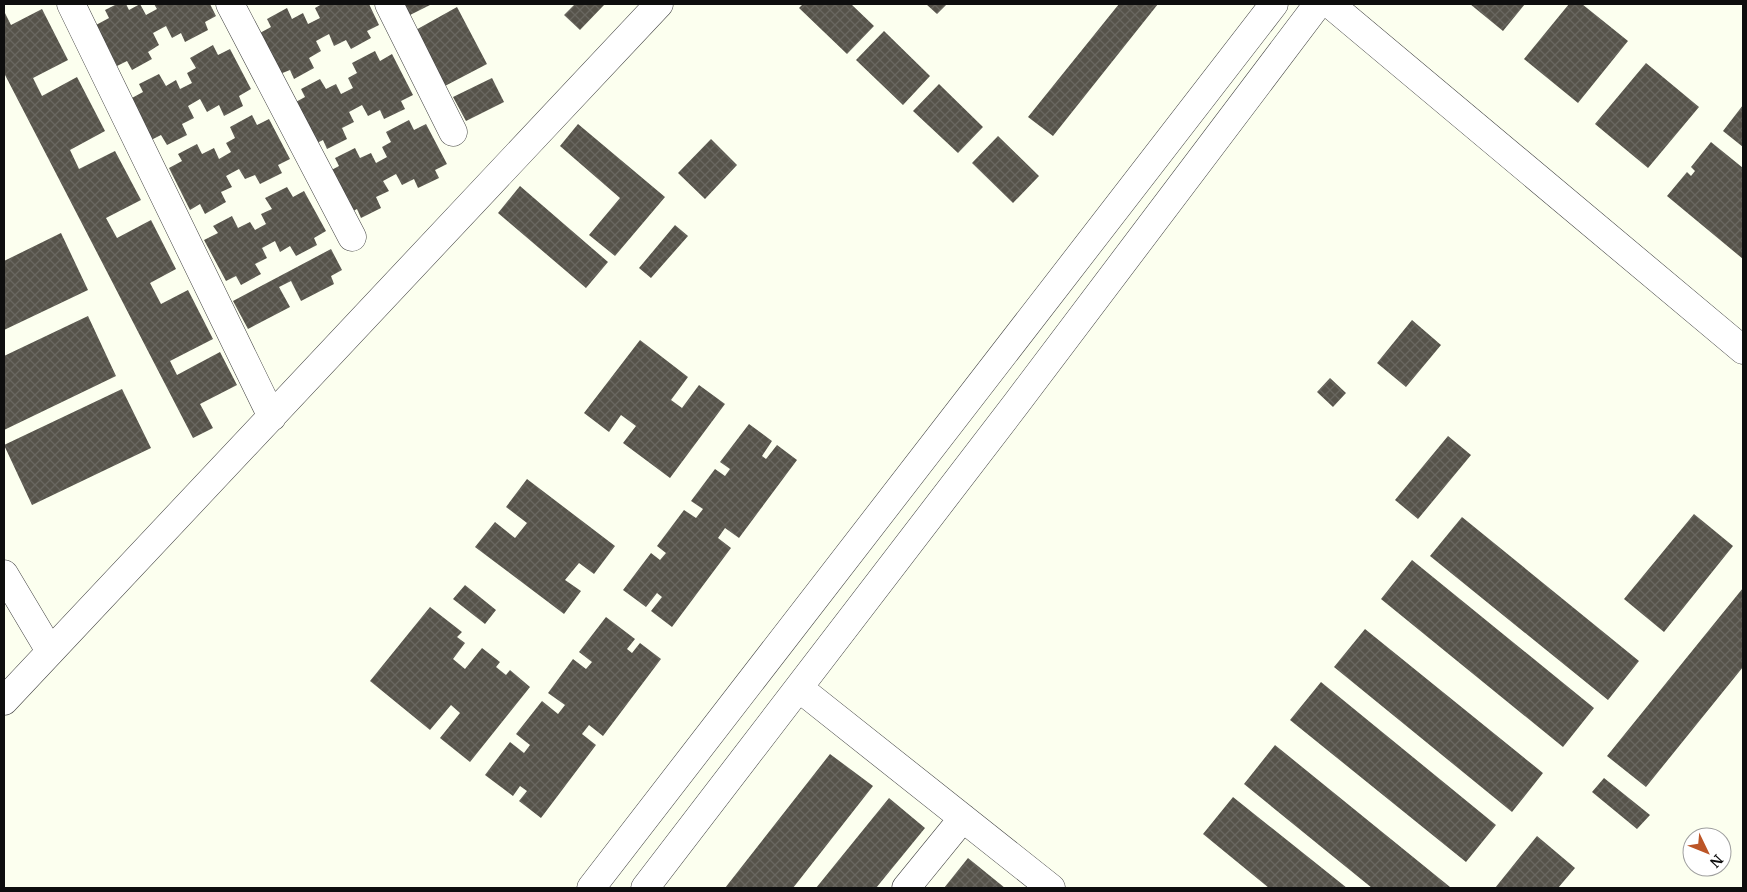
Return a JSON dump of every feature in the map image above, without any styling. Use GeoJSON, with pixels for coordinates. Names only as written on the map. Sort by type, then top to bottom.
{"type":"FeatureCollection","features":[{"type":"Feature","properties":{"kind":"street"},"geometry":{"type":"LineString","coordinates":[[72,4],[272,416]]}},
{"type":"Feature","properties":{"kind":"street"},"geometry":{"type":"LineString","coordinates":[[230,4],[352,237]]}},
{"type":"Feature","properties":{"kind":"street"},"geometry":{"type":"LineString","coordinates":[[389,4],[453,132]]}},
{"type":"Feature","properties":{"kind":"street"},"geometry":{"type":"LineString","coordinates":[[4,701],[659,4]]}},
{"type":"Feature","properties":{"kind":"street"},"geometry":{"type":"LineString","coordinates":[[591,888],[1274,4]]}},
{"type":"Feature","properties":{"kind":"street"},"geometry":{"type":"LineString","coordinates":[[645,888],[1022,397],[1318,4]]}},
{"type":"Feature","properties":{"kind":"street"},"geometry":{"type":"LineString","coordinates":[[1330,4],[1743,350]]}},
{"type":"Feature","properties":{"kind":"street"},"geometry":{"type":"LineString","coordinates":[[4,574],[50,651]]}},
{"type":"Feature","properties":{"kind":"street"},"geometry":{"type":"LineString","coordinates":[[799,688],[1051,888]]}},
{"type":"Feature","properties":{"kind":"street"},"geometry":{"type":"LineString","coordinates":[[725,715],[759,740]]}},
{"type":"Feature","properties":{"kind":"street"},"geometry":{"type":"LineString","coordinates":[[906,888],[963,818]]}},
{"type":"Feature","properties":{"kind":"building"},"geometry":{"type":"Polygon","coordinates":[[[117,4],[126,4],[129,10],[140,4],[146,15],[157,9],[154,4],[210,4],[216,16],[205,22],[208,30],[185,42],[181,33],[172,38],[166,26],[153,33],[159,45],[148,52],[152,59],[132,70],[127,61],[117,66],[96,25],[109,18],[105,10],[117,4]]]}},
{"type":"Feature","properties":{"kind":"building"},"geometry":{"type":"Polygon","coordinates":[[[322,4],[369,4],[379,25],[367,31],[371,38],[351,49],[346,40],[334,46],[329,34],[316,41],[321,51],[309,58],[314,68],[294,79],[290,70],[280,74],[258,34],[271,27],[267,19],[287,8],[292,19],[303,13],[308,24],[320,18],[315,8],[322,4]]]}},
{"type":"Feature","properties":{"kind":"building"},"geometry":{"type":"Polygon","coordinates":[[[399,4],[432,4],[406,17],[399,4]]]}},
{"type":"Feature","properties":{"kind":"building"},"geometry":{"type":"Polygon","coordinates":[[[575,4],[605,4],[580,30],[564,15],[575,4]]]}},
{"type":"Feature","properties":{"kind":"building"},"geometry":{"type":"Polygon","coordinates":[[[803,4],[851,4],[874,26],[847,54],[799,8],[803,4]]]}},
{"type":"Feature","properties":{"kind":"building"},"geometry":{"type":"Polygon","coordinates":[[[926,4],[947,4],[937,14],[926,4]]]}},
{"type":"Feature","properties":{"kind":"building"},"geometry":{"type":"Polygon","coordinates":[[[1119,4],[1158,4],[1053,136],[1028,117],[1119,4]]]}},
{"type":"Feature","properties":{"kind":"building"},"geometry":{"type":"Polygon","coordinates":[[[1470,4],[1525,4],[1503,31],[1470,4]]]}},
{"type":"Feature","properties":{"kind":"building"},"geometry":{"type":"Polygon","coordinates":[[[1569,4],[1582,4],[1628,41],[1578,103],[1524,59],[1569,4]]]}},
{"type":"Feature","properties":{"kind":"building"},"geometry":{"type":"Polygon","coordinates":[[[457,7],[487,64],[443,87],[414,31],[457,7]]]}},
{"type":"Feature","properties":{"kind":"building"},"geometry":{"type":"Polygon","coordinates":[[[42,9],[68,60],[33,78],[42,96],[77,77],[105,131],[70,150],[79,169],[115,151],[141,200],[106,218],[117,238],[151,220],[176,269],[150,283],[161,304],[188,290],[213,339],[170,361],[177,375],[220,352],[237,385],[200,404],[213,428],[193,438],[4,73],[4,11],[11,25],[42,9]]]}},
{"type":"Feature","properties":{"kind":"building"},"geometry":{"type":"Polygon","coordinates":[[[884,31],[930,76],[903,105],[856,60],[884,31]]]}},
{"type":"Feature","properties":{"kind":"building"},"geometry":{"type":"Polygon","coordinates":[[[213,45],[218,55],[230,49],[251,89],[239,96],[243,106],[224,116],[219,105],[207,112],[200,99],[188,106],[194,118],[182,124],[187,135],[167,145],[161,135],[151,140],[130,99],[143,92],[139,84],[159,74],[166,86],[176,80],[180,89],[192,83],[187,73],[196,68],[190,58],[213,45]]]}},
{"type":"Feature","properties":{"kind":"building"},"geometry":{"type":"Polygon","coordinates":[[[375,51],[380,61],[392,54],[413,95],[401,101],[405,109],[384,119],[380,110],[368,116],[362,105],[349,112],[354,122],[342,128],[347,139],[327,149],[323,140],[313,145],[292,104],[305,97],[301,89],[320,79],[326,89],[336,84],[341,94],[353,88],[348,78],[357,73],[352,63],[375,51]]]}},
{"type":"Feature","properties":{"kind":"building"},"geometry":{"type":"Polygon","coordinates":[[[1646,63],[1699,107],[1648,168],[1595,124],[1646,63]]]}},
{"type":"Feature","properties":{"kind":"building"},"geometry":{"type":"Polygon","coordinates":[[[492,78],[504,102],[466,121],[453,97],[492,78]]]}},
{"type":"Feature","properties":{"kind":"building"},"geometry":{"type":"Polygon","coordinates":[[[939,84],[983,127],[958,153],[913,111],[939,84]]]}},
{"type":"Feature","properties":{"kind":"building"},"geometry":{"type":"Polygon","coordinates":[[[1743,105],[1743,147],[1723,131],[1743,105]]]}},
{"type":"Feature","properties":{"kind":"building"},"geometry":{"type":"Polygon","coordinates":[[[252,115],[257,125],[269,119],[290,159],[278,165],[282,173],[260,184],[255,175],[245,179],[239,169],[226,176],[232,187],[221,192],[226,202],[205,214],[200,204],[190,210],[169,168],[182,161],[178,154],[197,144],[202,154],[214,148],[219,159],[231,152],[226,143],[235,138],[230,127],[252,115]]]}},
{"type":"Feature","properties":{"kind":"building"},"geometry":{"type":"Polygon","coordinates":[[[409,120],[414,130],[426,124],[447,164],[435,170],[439,178],[418,188],[414,179],[402,185],[396,174],[383,181],[389,191],[376,197],[381,208],[361,218],[357,209],[347,214],[326,173],[339,166],[335,158],[355,148],[360,158],[371,153],[376,163],[387,157],[382,147],[391,142],[386,132],[409,120]]]}},
{"type":"Feature","properties":{"kind":"building"},"geometry":{"type":"Polygon","coordinates":[[[578,124],[665,197],[615,256],[589,235],[620,198],[560,146],[578,124]]]}},
{"type":"Feature","properties":{"kind":"building"},"geometry":{"type":"Polygon","coordinates":[[[998,136],[1039,176],[1013,203],[972,163],[998,136]]]}},
{"type":"Feature","properties":{"kind":"building"},"geometry":{"type":"Polygon","coordinates":[[[711,139],[737,165],[705,199],[678,173],[711,139]]]}},
{"type":"Feature","properties":{"kind":"building"},"geometry":{"type":"Polygon","coordinates":[[[1711,142],[1743,168],[1743,259],[1667,196],[1687,172],[1691,176],[1695,171],[1691,167],[1711,142]]]}},
{"type":"Feature","properties":{"kind":"building"},"geometry":{"type":"Polygon","coordinates":[[[520,186],[608,262],[586,288],[498,213],[520,186]]]}},
{"type":"Feature","properties":{"kind":"building"},"geometry":{"type":"Polygon","coordinates":[[[287,187],[293,197],[304,191],[326,231],[314,238],[317,245],[296,256],[290,246],[280,252],[275,241],[262,248],[267,258],[255,264],[261,274],[241,285],[236,276],[226,281],[204,240],[218,233],[213,226],[232,216],[238,228],[250,222],[255,230],[266,224],[261,214],[272,209],[265,198],[287,187]]]}},
{"type":"Feature","properties":{"kind":"building"},"geometry":{"type":"Polygon","coordinates":[[[675,225],[688,236],[651,278],[639,268],[675,225]]]}},
{"type":"Feature","properties":{"kind":"building"},"geometry":{"type":"Polygon","coordinates":[[[61,233],[88,290],[4,330],[4,261],[61,233]]]}},
{"type":"Feature","properties":{"kind":"building"},"geometry":{"type":"Polygon","coordinates":[[[331,249],[342,270],[331,276],[334,284],[301,301],[291,281],[279,287],[290,307],[248,329],[233,301],[331,249]]]}},
{"type":"Feature","properties":{"kind":"building"},"geometry":{"type":"Polygon","coordinates":[[[88,316],[116,376],[4,430],[4,356],[88,316]]]}},
{"type":"Feature","properties":{"kind":"building"},"geometry":{"type":"Polygon","coordinates":[[[1412,320],[1441,345],[1406,387],[1377,363],[1412,320]]]}},
{"type":"Feature","properties":{"kind":"building"},"geometry":{"type":"Polygon","coordinates":[[[640,340],[688,377],[671,400],[682,408],[699,385],[725,404],[670,478],[623,443],[636,426],[621,415],[609,432],[584,413],[640,340]]]}},
{"type":"Feature","properties":{"kind":"building"},"geometry":{"type":"Polygon","coordinates":[[[1330,378],[1346,393],[1333,407],[1317,392],[1330,378]]]}},
{"type":"Feature","properties":{"kind":"building"},"geometry":{"type":"Polygon","coordinates":[[[122,389],[151,448],[32,505],[4,445],[122,389]]]}},
{"type":"Feature","properties":{"kind":"building"},"geometry":{"type":"Polygon","coordinates":[[[749,424],[772,441],[762,456],[766,459],[777,445],[797,460],[739,538],[725,528],[718,538],[731,548],[672,627],[651,611],[662,597],[657,593],[646,607],[623,590],[651,553],[660,560],[666,553],[657,546],[684,510],[696,518],[703,509],[691,501],[715,469],[725,476],[730,469],[720,462],[749,424]]]}},
{"type":"Feature","properties":{"kind":"building"},"geometry":{"type":"Polygon","coordinates":[[[1448,436],[1471,455],[1418,519],[1395,500],[1448,436]]]}},
{"type":"Feature","properties":{"kind":"building"},"geometry":{"type":"Polygon","coordinates":[[[527,479],[615,546],[594,574],[579,563],[565,580],[581,591],[564,614],[475,547],[495,522],[515,538],[527,523],[506,507],[527,479]]]}},
{"type":"Feature","properties":{"kind":"building"},"geometry":{"type":"Polygon","coordinates":[[[1694,514],[1733,546],[1664,632],[1624,599],[1694,514]]]}},
{"type":"Feature","properties":{"kind":"building"},"geometry":{"type":"Polygon","coordinates":[[[1462,517],[1639,661],[1608,700],[1430,556],[1462,517]]]}},
{"type":"Feature","properties":{"kind":"building"},"geometry":{"type":"Polygon","coordinates":[[[1412,560],[1594,708],[1563,747],[1381,599],[1412,560]]]}},
{"type":"Feature","properties":{"kind":"building"},"geometry":{"type":"Polygon","coordinates":[[[465,585],[496,610],[485,624],[453,599],[465,585]]]}},
{"type":"Feature","properties":{"kind":"building"},"geometry":{"type":"Polygon","coordinates":[[[1743,588],[1743,667],[1646,787],[1607,756],[1743,588]]]}},
{"type":"Feature","properties":{"kind":"building"},"geometry":{"type":"Polygon","coordinates":[[[430,607],[462,632],[457,637],[465,643],[453,659],[465,669],[482,648],[500,662],[496,667],[506,675],[510,670],[530,687],[470,762],[440,738],[460,713],[451,705],[430,730],[370,681],[430,607]]]}},
{"type":"Feature","properties":{"kind":"building"},"geometry":{"type":"Polygon","coordinates":[[[606,617],[635,639],[627,649],[632,653],[640,643],[661,659],[603,736],[589,725],[582,734],[596,745],[541,818],[519,801],[527,791],[520,786],[513,796],[485,775],[510,742],[524,753],[530,745],[516,734],[542,701],[558,714],[565,705],[548,693],[573,659],[586,669],[592,662],[579,652],[606,617]]]}},
{"type":"Feature","properties":{"kind":"building"},"geometry":{"type":"Polygon","coordinates":[[[1365,629],[1543,773],[1512,812],[1334,667],[1365,629]]]}},
{"type":"Feature","properties":{"kind":"building"},"geometry":{"type":"Polygon","coordinates":[[[1321,682],[1496,825],[1466,862],[1290,720],[1321,682]]]}},
{"type":"Feature","properties":{"kind":"building"},"geometry":{"type":"Polygon","coordinates":[[[1275,745],[1450,887],[1372,888],[1244,784],[1275,745]]]}},
{"type":"Feature","properties":{"kind":"building"},"geometry":{"type":"Polygon","coordinates":[[[830,754],[873,786],[793,888],[725,888],[830,754]]]}},
{"type":"Feature","properties":{"kind":"building"},"geometry":{"type":"Polygon","coordinates":[[[1604,778],[1650,815],[1637,829],[1592,792],[1604,778]]]}},
{"type":"Feature","properties":{"kind":"building"},"geometry":{"type":"Polygon","coordinates":[[[1233,797],[1347,888],[1269,888],[1203,834],[1233,797]]]}},
{"type":"Feature","properties":{"kind":"building"},"geometry":{"type":"Polygon","coordinates":[[[889,798],[925,828],[876,888],[816,888],[889,798]]]}},
{"type":"Feature","properties":{"kind":"building"},"geometry":{"type":"Polygon","coordinates":[[[1537,836],[1575,868],[1558,888],[1495,888],[1537,836]]]}},
{"type":"Feature","properties":{"kind":"building"},"geometry":{"type":"Polygon","coordinates":[[[968,858],[1005,888],[944,888],[968,858]]]}}]}
